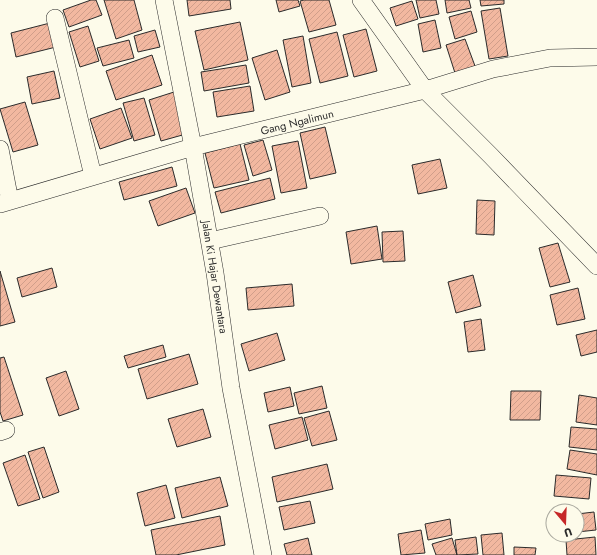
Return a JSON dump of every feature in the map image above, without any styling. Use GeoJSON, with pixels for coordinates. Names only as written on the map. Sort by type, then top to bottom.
{"type":"FeatureCollection","features":[{"type":"Feature","properties":{"kind":"street","name":"Jalan Ki Hajar Dewantara"},"geometry":{"type":"LineString","coordinates":[[164,0],[210,241],[231,388],[264,555]]}},
{"type":"Feature","properties":{"kind":"street"},"geometry":{"type":"LineString","coordinates":[[361,0],[425,90],[597,266]]}},
{"type":"Feature","properties":{"kind":"street"},"geometry":{"type":"LineString","coordinates":[[55,18],[93,176]]}},
{"type":"Feature","properties":{"kind":"street","name":"Gang Ngalimun"},"geometry":{"type":"LineString","coordinates":[[5,202],[193,147],[425,90],[500,67],[550,58],[597,57]]}},
{"type":"Feature","properties":{"kind":"street"},"geometry":{"type":"LineString","coordinates":[[0,149],[5,202]]}},
{"type":"Feature","properties":{"kind":"street"},"geometry":{"type":"LineString","coordinates":[[210,241],[320,216]]}},
{"type":"Feature","properties":{"kind":"building"},"geometry":{"type":"Polygon","coordinates":[[[91,0],[96,0],[102,15],[69,27],[63,10],[91,0]]]}},
{"type":"Feature","properties":{"kind":"building"},"geometry":{"type":"Polygon","coordinates":[[[104,0],[134,0],[142,30],[116,39],[104,0]]]}},
{"type":"Feature","properties":{"kind":"building"},"geometry":{"type":"Polygon","coordinates":[[[187,0],[230,0],[231,9],[189,16],[187,0]]]}},
{"type":"Feature","properties":{"kind":"building"},"geometry":{"type":"Polygon","coordinates":[[[276,0],[298,0],[300,6],[279,12],[276,0]]]}},
{"type":"Feature","properties":{"kind":"building"},"geometry":{"type":"Polygon","coordinates":[[[329,0],[336,25],[309,32],[300,1],[329,0]]]}},
{"type":"Feature","properties":{"kind":"building"},"geometry":{"type":"Polygon","coordinates":[[[416,0],[436,0],[439,14],[420,18],[416,0]]]}},
{"type":"Feature","properties":{"kind":"building"},"geometry":{"type":"Polygon","coordinates":[[[445,0],[469,0],[471,8],[447,13],[445,0]]]}},
{"type":"Feature","properties":{"kind":"building"},"geometry":{"type":"Polygon","coordinates":[[[480,0],[504,0],[504,4],[481,6],[480,0]]]}},
{"type":"Feature","properties":{"kind":"building"},"geometry":{"type":"Polygon","coordinates":[[[412,1],[418,19],[396,26],[390,8],[412,1]]]}},
{"type":"Feature","properties":{"kind":"building"},"geometry":{"type":"Polygon","coordinates":[[[500,8],[508,56],[489,59],[481,11],[500,8]]]}},
{"type":"Feature","properties":{"kind":"building"},"geometry":{"type":"Polygon","coordinates":[[[471,11],[477,32],[455,39],[449,17],[471,11]]]}},
{"type":"Feature","properties":{"kind":"building"},"geometry":{"type":"Polygon","coordinates":[[[435,20],[441,48],[423,52],[418,24],[435,20]]]}},
{"type":"Feature","properties":{"kind":"building"},"geometry":{"type":"Polygon","coordinates":[[[240,22],[248,60],[204,70],[195,31],[240,22]]]}},
{"type":"Feature","properties":{"kind":"building"},"geometry":{"type":"Polygon","coordinates":[[[50,23],[56,47],[16,57],[11,33],[50,23]]]}},
{"type":"Feature","properties":{"kind":"building"},"geometry":{"type":"Polygon","coordinates":[[[88,26],[99,61],[80,67],[69,32],[88,26]]]}},
{"type":"Feature","properties":{"kind":"building"},"geometry":{"type":"Polygon","coordinates":[[[366,29],[377,71],[354,77],[343,35],[366,29]]]}},
{"type":"Feature","properties":{"kind":"building"},"geometry":{"type":"Polygon","coordinates":[[[155,30],[160,47],[138,52],[134,36],[155,30]]]}},
{"type":"Feature","properties":{"kind":"building"},"geometry":{"type":"Polygon","coordinates":[[[337,32],[348,76],[320,83],[309,39],[337,32]]]}},
{"type":"Feature","properties":{"kind":"building"},"geometry":{"type":"Polygon","coordinates":[[[303,36],[311,83],[292,87],[283,40],[303,36]]]}},
{"type":"Feature","properties":{"kind":"building"},"geometry":{"type":"Polygon","coordinates":[[[465,39],[475,66],[455,73],[446,45],[465,39]]]}},
{"type":"Feature","properties":{"kind":"building"},"geometry":{"type":"Polygon","coordinates":[[[129,40],[134,58],[103,66],[97,48],[129,40]]]}},
{"type":"Feature","properties":{"kind":"building"},"geometry":{"type":"Polygon","coordinates":[[[277,50],[290,92],[265,100],[252,58],[277,50]]]}},
{"type":"Feature","properties":{"kind":"building"},"geometry":{"type":"Polygon","coordinates":[[[152,55],[162,85],[116,100],[106,71],[152,55]]]}},
{"type":"Feature","properties":{"kind":"building"},"geometry":{"type":"Polygon","coordinates":[[[246,65],[249,83],[204,91],[201,72],[246,65]]]}},
{"type":"Feature","properties":{"kind":"building"},"geometry":{"type":"Polygon","coordinates":[[[54,71],[60,98],[32,104],[27,77],[54,71]]]}},
{"type":"Feature","properties":{"kind":"building"},"geometry":{"type":"Polygon","coordinates":[[[250,86],[254,111],[217,117],[213,92],[250,86]]]}},
{"type":"Feature","properties":{"kind":"building"},"geometry":{"type":"Polygon","coordinates":[[[174,92],[186,134],[161,141],[149,100],[174,92]]]}},
{"type":"Feature","properties":{"kind":"building"},"geometry":{"type":"Polygon","coordinates":[[[144,98],[155,135],[134,141],[123,103],[144,98]]]}},
{"type":"Feature","properties":{"kind":"building"},"geometry":{"type":"Polygon","coordinates":[[[25,102],[38,145],[13,152],[0,109],[25,102]]]}},
{"type":"Feature","properties":{"kind":"building"},"geometry":{"type":"Polygon","coordinates":[[[121,108],[132,138],[100,149],[90,119],[121,108]]]}},
{"type":"Feature","properties":{"kind":"building"},"geometry":{"type":"Polygon","coordinates":[[[325,127],[336,173],[310,179],[300,133],[325,127]]]}},
{"type":"Feature","properties":{"kind":"building"},"geometry":{"type":"Polygon","coordinates":[[[263,140],[272,170],[253,176],[244,145],[263,140]]]}},
{"type":"Feature","properties":{"kind":"building"},"geometry":{"type":"Polygon","coordinates":[[[298,141],[307,188],[281,193],[272,146],[298,141]]]}},
{"type":"Feature","properties":{"kind":"building"},"geometry":{"type":"Polygon","coordinates":[[[240,144],[249,180],[214,188],[205,153],[240,144]]]}},
{"type":"Feature","properties":{"kind":"building"},"geometry":{"type":"Polygon","coordinates":[[[440,159],[447,188],[418,194],[412,165],[440,159]]]}},
{"type":"Feature","properties":{"kind":"building"},"geometry":{"type":"Polygon","coordinates":[[[172,167],[177,186],[124,200],[119,182],[172,167]]]}},
{"type":"Feature","properties":{"kind":"building"},"geometry":{"type":"Polygon","coordinates":[[[270,178],[275,199],[221,213],[215,192],[270,178]]]}},
{"type":"Feature","properties":{"kind":"building"},"geometry":{"type":"Polygon","coordinates":[[[186,188],[195,213],[158,226],[149,201],[186,188]]]}},
{"type":"Feature","properties":{"kind":"building"},"geometry":{"type":"Polygon","coordinates":[[[477,200],[495,201],[494,235],[476,234],[477,200]]]}},
{"type":"Feature","properties":{"kind":"building"},"geometry":{"type":"Polygon","coordinates":[[[377,226],[382,259],[351,264],[346,232],[377,226]]]}},
{"type":"Feature","properties":{"kind":"building"},"geometry":{"type":"Polygon","coordinates":[[[403,231],[405,261],[383,262],[382,232],[403,231]]]}},
{"type":"Feature","properties":{"kind":"building"},"geometry":{"type":"Polygon","coordinates":[[[558,243],[570,282],[550,287],[539,248],[558,243]]]}},
{"type":"Feature","properties":{"kind":"building"},"geometry":{"type":"Polygon","coordinates":[[[52,268],[57,287],[22,297],[17,278],[52,268]]]}},
{"type":"Feature","properties":{"kind":"building"},"geometry":{"type":"Polygon","coordinates":[[[0,271],[15,322],[0,326],[0,271]]]}},
{"type":"Feature","properties":{"kind":"building"},"geometry":{"type":"Polygon","coordinates":[[[473,275],[481,306],[456,313],[448,282],[473,275]]]}},
{"type":"Feature","properties":{"kind":"building"},"geometry":{"type":"Polygon","coordinates":[[[292,284],[294,306],[248,310],[246,288],[292,284]]]}},
{"type":"Feature","properties":{"kind":"building"},"geometry":{"type":"Polygon","coordinates":[[[578,288],[585,319],[557,325],[550,295],[578,288]]]}},
{"type":"Feature","properties":{"kind":"building"},"geometry":{"type":"Polygon","coordinates":[[[481,319],[485,350],[468,352],[464,322],[481,319]]]}},
{"type":"Feature","properties":{"kind":"building"},"geometry":{"type":"Polygon","coordinates":[[[597,330],[597,352],[581,356],[576,335],[597,330]]]}},
{"type":"Feature","properties":{"kind":"building"},"geometry":{"type":"Polygon","coordinates":[[[277,333],[285,360],[249,371],[241,344],[277,333]]]}},
{"type":"Feature","properties":{"kind":"building"},"geometry":{"type":"Polygon","coordinates":[[[163,345],[166,357],[128,368],[124,356],[163,345]]]}},
{"type":"Feature","properties":{"kind":"building"},"geometry":{"type":"Polygon","coordinates":[[[189,354],[198,384],[147,399],[138,369],[189,354]]]}},
{"type":"Feature","properties":{"kind":"building"},"geometry":{"type":"Polygon","coordinates":[[[4,357],[23,415],[3,421],[0,412],[0,358],[4,357]]]}},
{"type":"Feature","properties":{"kind":"building"},"geometry":{"type":"Polygon","coordinates":[[[66,371],[79,409],[59,416],[46,378],[66,371]]]}},
{"type":"Feature","properties":{"kind":"building"},"geometry":{"type":"Polygon","coordinates":[[[322,386],[327,408],[299,414],[294,393],[322,386]]]}},
{"type":"Feature","properties":{"kind":"building"},"geometry":{"type":"Polygon","coordinates":[[[290,387],[294,406],[268,412],[264,393],[290,387]]]}},
{"type":"Feature","properties":{"kind":"building"},"geometry":{"type":"Polygon","coordinates":[[[511,391],[541,391],[540,420],[510,420],[511,391]]]}},
{"type":"Feature","properties":{"kind":"building"},"geometry":{"type":"Polygon","coordinates":[[[579,395],[597,398],[597,425],[576,422],[579,395]]]}},
{"type":"Feature","properties":{"kind":"building"},"geometry":{"type":"Polygon","coordinates":[[[203,409],[211,437],[177,447],[168,419],[203,409]]]}},
{"type":"Feature","properties":{"kind":"building"},"geometry":{"type":"Polygon","coordinates":[[[329,411],[337,440],[312,446],[304,418],[329,411]]]}},
{"type":"Feature","properties":{"kind":"building"},"geometry":{"type":"Polygon","coordinates":[[[302,417],[308,440],[275,449],[269,425],[302,417]]]}},
{"type":"Feature","properties":{"kind":"building"},"geometry":{"type":"Polygon","coordinates":[[[571,427],[597,429],[597,450],[569,447],[571,427]]]}},
{"type":"Feature","properties":{"kind":"building"},"geometry":{"type":"Polygon","coordinates":[[[44,447],[59,492],[43,498],[28,452],[44,447]]]}},
{"type":"Feature","properties":{"kind":"building"},"geometry":{"type":"Polygon","coordinates":[[[570,450],[597,454],[597,475],[567,469],[570,450]]]}},
{"type":"Feature","properties":{"kind":"building"},"geometry":{"type":"Polygon","coordinates":[[[25,455],[40,499],[18,506],[3,463],[25,455]]]}},
{"type":"Feature","properties":{"kind":"building"},"geometry":{"type":"Polygon","coordinates":[[[327,464],[333,489],[277,502],[272,477],[327,464]]]}},
{"type":"Feature","properties":{"kind":"building"},"geometry":{"type":"Polygon","coordinates":[[[556,475],[591,478],[589,499],[554,496],[556,475]]]}},
{"type":"Feature","properties":{"kind":"building"},"geometry":{"type":"Polygon","coordinates":[[[220,477],[228,506],[182,518],[175,488],[220,477]]]}},
{"type":"Feature","properties":{"kind":"building"},"geometry":{"type":"Polygon","coordinates":[[[166,485],[175,518],[145,526],[137,493],[166,485]]]}},
{"type":"Feature","properties":{"kind":"building"},"geometry":{"type":"Polygon","coordinates":[[[310,501],[315,523],[284,530],[279,507],[310,501]]]}},
{"type":"Feature","properties":{"kind":"building"},"geometry":{"type":"Polygon","coordinates":[[[594,512],[596,530],[585,531],[585,513],[594,512]]]}},
{"type":"Feature","properties":{"kind":"building"},"geometry":{"type":"Polygon","coordinates":[[[220,516],[225,545],[176,555],[156,555],[151,530],[220,516]]]}},
{"type":"Feature","properties":{"kind":"building"},"geometry":{"type":"Polygon","coordinates":[[[450,519],[452,535],[428,540],[425,524],[450,519]]]}},
{"type":"Feature","properties":{"kind":"building"},"geometry":{"type":"Polygon","coordinates":[[[421,530],[425,553],[401,555],[398,534],[421,530]]]}},
{"type":"Feature","properties":{"kind":"building"},"geometry":{"type":"Polygon","coordinates":[[[502,533],[504,555],[483,555],[481,535],[502,533]]]}},
{"type":"Feature","properties":{"kind":"building"},"geometry":{"type":"Polygon","coordinates":[[[476,537],[478,554],[457,555],[455,540],[476,537]]]}},
{"type":"Feature","properties":{"kind":"building"},"geometry":{"type":"Polygon","coordinates":[[[595,537],[596,555],[567,555],[566,543],[585,543],[585,538],[595,537]]]}},
{"type":"Feature","properties":{"kind":"building"},"geometry":{"type":"Polygon","coordinates":[[[308,538],[312,555],[287,555],[284,544],[308,538]]]}},
{"type":"Feature","properties":{"kind":"building"},"geometry":{"type":"Polygon","coordinates":[[[452,538],[457,555],[436,555],[432,544],[452,538]]]}},
{"type":"Feature","properties":{"kind":"building"},"geometry":{"type":"Polygon","coordinates":[[[514,547],[536,548],[535,555],[514,555],[514,547]]]}}]}
